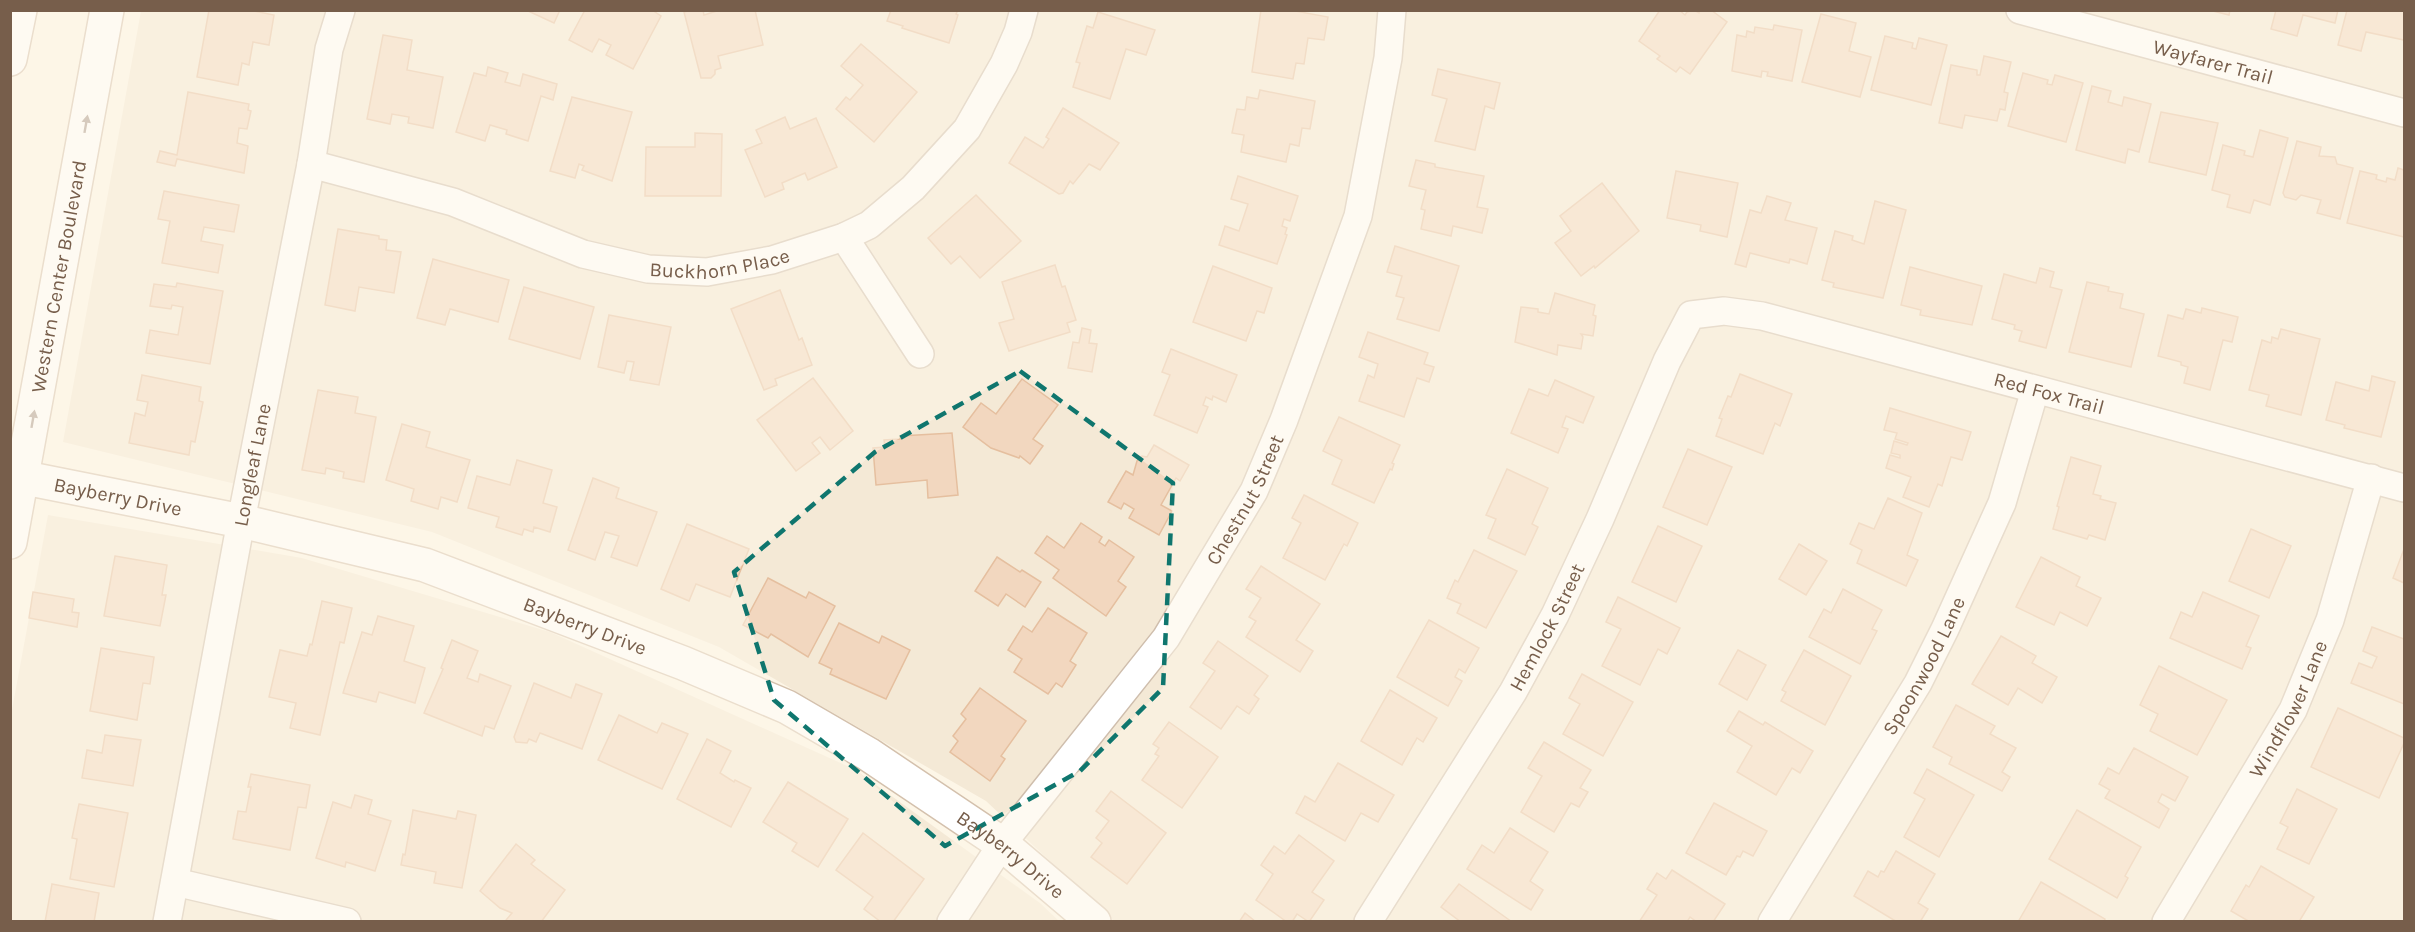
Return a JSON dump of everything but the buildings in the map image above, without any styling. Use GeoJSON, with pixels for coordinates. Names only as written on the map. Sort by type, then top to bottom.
{"type":"FeatureCollection","features":[{"type":"Feature","properties":{"kind":"street"},"geometry":{"type":"LineString","coordinates":[[10,59],[20,10]]}},
{"type":"Feature","properties":{"kind":"street","name":"Western Center Boulevard"},"geometry":{"type":"LineString","coordinates":[[10,542],[17,476],[107,10]]}},
{"type":"Feature","properties":{"kind":"street","name":"Longleaf Lane"},"geometry":{"type":"LineString","coordinates":[[167,921],[241,521],[311,164],[330,49],[341,10]]}},
{"type":"Feature","properties":{"kind":"street","name":"Buckhorn Place"},"geometry":{"type":"LineString","coordinates":[[311,164],[453,202],[583,254],[648,269],[707,272],[772,260],[844,237],[869,225],[914,188],[967,129],[1004,64],[1018,32],[1024,10]]}},
{"type":"Feature","properties":{"kind":"street","name":"Chestnut Street"},"geometry":{"type":"LineString","coordinates":[[951,921],[1002,844],[1166,638],[1254,491],[1284,420],[1358,216],[1388,57],[1392,10]]}},
{"type":"Feature","properties":{"kind":"street","name":"Wayfarer Trail"},"geometry":{"type":"LineString","coordinates":[[2020,10],[2404,113]]}},
{"type":"Feature","properties":{"kind":"street"},"geometry":{"type":"LineString","coordinates":[[844,237],[920,354]]}},
{"type":"Feature","properties":{"kind":"street","name":"Red Fox Trail"},"geometry":{"type":"LineString","coordinates":[[1691,315],[1724,311],[1762,316],[2404,488]]}},
{"type":"Feature","properties":{"kind":"street","name":"Hemlock Street"},"geometry":{"type":"LineString","coordinates":[[1368,921],[1513,692],[1555,615],[1600,519],[1667,361],[1691,315]]}},
{"type":"Feature","properties":{"kind":"street","name":"Spoonwood Lane"},"geometry":{"type":"LineString","coordinates":[[1772,921],[1918,683],[2002,503],[2035,390]]}},
{"type":"Feature","properties":{"kind":"street","name":"Bayberry Drive"},"geometry":{"type":"LineString","coordinates":[[17,476],[241,521],[425,565],[694,667],[787,707],[858,748],[1002,844],[1094,921]]}},
{"type":"Feature","properties":{"kind":"street","name":"Windflower Lane"},"geometry":{"type":"LineString","coordinates":[[2166,921],[2293,710],[2330,620],[2371,478]]}},
{"type":"Feature","properties":{"kind":"street"},"geometry":{"type":"LineString","coordinates":[[175,882],[347,921]]}},
{"type":"Feature","properties":{"kind":"highlighted area"},"geometry":{"type":"Polygon","coordinates":[[[1020,371],[1173,483],[1163,688],[1080,771],[945,846],[774,700],[734,572],[875,452],[1020,371]]]}},
{"type":"Feature","properties":{"kind":"shaded area"},"geometry":{"type":"Polygon","coordinates":[[[141,11],[2404,11],[2404,921],[1114,921],[986,801],[719,647],[432,532],[63,442],[141,11]]]}},
{"type":"Feature","properties":{"kind":"shaded area"},"geometry":{"type":"Polygon","coordinates":[[[48,515],[302,558],[550,632],[854,769],[1040,903],[1059,921],[11,922],[11,715],[48,515]]]}}]}
